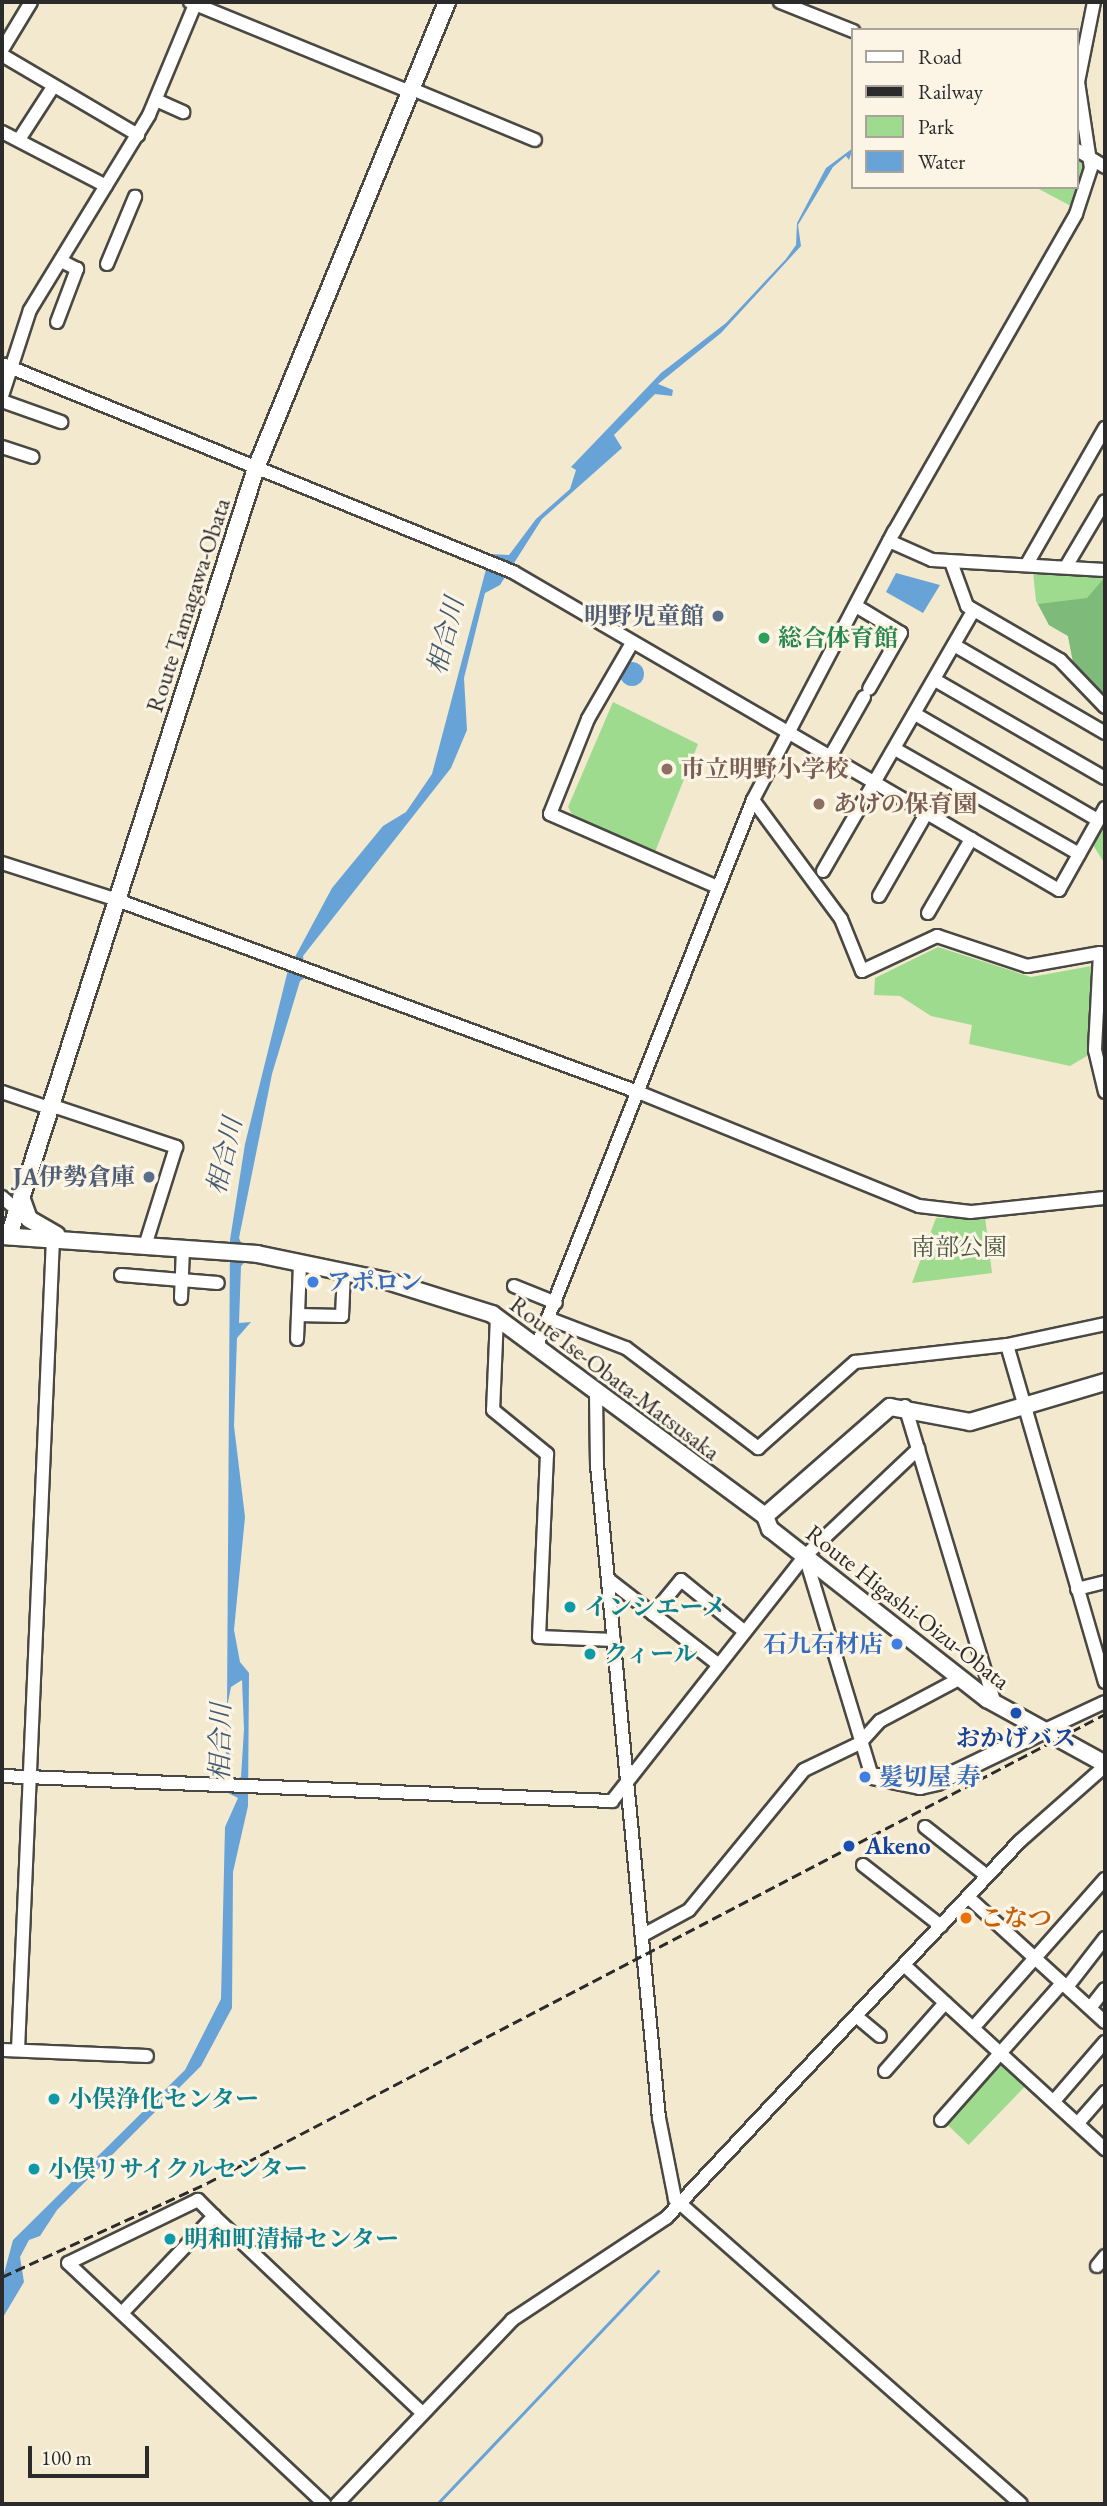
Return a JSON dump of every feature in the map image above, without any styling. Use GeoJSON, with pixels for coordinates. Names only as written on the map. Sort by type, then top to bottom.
{"type":"FeatureCollection","features":[{"type":"Feature","properties":{"kind":"main road","name":"Route Tamagawa-Obata"},"geometry":{"type":"LineString","coordinates":[[6,1236],[53,1108],[117,900],[257,468],[447,2]]}},
{"type":"Feature","properties":{"kind":"main road"},"geometry":{"type":"LineString","coordinates":[[19,1204],[32,1222],[61,1239]]}},
{"type":"Feature","properties":{"kind":"main road","name":"Route Ise-Obata-Matsusaka"},"geometry":{"type":"LineString","coordinates":[[6,1236],[257,1254],[344,1272],[497,1316],[596,1394],[765,1516]]}},
{"type":"Feature","properties":{"kind":"main road"},"geometry":{"type":"LineString","coordinates":[[765,1516],[882,1412],[905,1406],[956,1423],[1023,1407],[1105,1382]]}},
{"type":"Feature","properties":{"kind":"main road","name":"Route Higashi-Oizu-Obata"},"geometry":{"type":"LineString","coordinates":[[765,1516],[805,1556],[995,1705],[1105,1765]]}},
{"type":"Feature","properties":{"kind":"main road"},"geometry":{"type":"LineString","coordinates":[[872,1776],[920,1786],[937,1782],[1043,1731]]}},
{"type":"Feature","properties":{"kind":"street"},"geometry":{"type":"LineString","coordinates":[[31,2],[2,52],[53,87],[138,135]]}},
{"type":"Feature","properties":{"kind":"street"},"geometry":{"type":"LineString","coordinates":[[61,422],[2,399],[6,366],[30,310],[138,135],[156,100],[194,2],[535,140]]}},
{"type":"Feature","properties":{"kind":"street"},"geometry":{"type":"LineString","coordinates":[[780,2],[852,31]]}},
{"type":"Feature","properties":{"kind":"street"},"geometry":{"type":"LineString","coordinates":[[1079,77],[1094,2]]}},
{"type":"Feature","properties":{"kind":"street"},"geometry":{"type":"LineString","coordinates":[[20,138],[53,87]]}},
{"type":"Feature","properties":{"kind":"street"},"geometry":{"type":"LineString","coordinates":[[536,1348],[550,1319],[717,887],[754,800],[889,541],[1076,214],[1092,158],[1079,87]]}},
{"type":"Feature","properties":{"kind":"street"},"geometry":{"type":"LineString","coordinates":[[156,100],[183,111]]}},
{"type":"Feature","properties":{"kind":"street"},"geometry":{"type":"LineString","coordinates":[[2,132],[20,138],[106,186]]}},
{"type":"Feature","properties":{"kind":"street"},"geometry":{"type":"LineString","coordinates":[[1079,151],[1105,167]]}},
{"type":"Feature","properties":{"kind":"street"},"geometry":{"type":"LineString","coordinates":[[107,264],[135,197]]}},
{"type":"Feature","properties":{"kind":"street"},"geometry":{"type":"LineString","coordinates":[[57,322],[78,269],[61,261]]}},
{"type":"Feature","properties":{"kind":"street"},"geometry":{"type":"LineString","coordinates":[[6,366],[513,572],[1059,890],[1105,808]]}},
{"type":"Feature","properties":{"kind":"street"},"geometry":{"type":"LineString","coordinates":[[1027,564],[1105,428]]}},
{"type":"Feature","properties":{"kind":"street"},"geometry":{"type":"LineString","coordinates":[[2,447],[32,457]]}},
{"type":"Feature","properties":{"kind":"street"},"geometry":{"type":"LineString","coordinates":[[1068,565],[1105,501]]}},
{"type":"Feature","properties":{"kind":"street"},"geometry":{"type":"LineString","coordinates":[[889,541],[925,559],[1068,565],[1105,570]]}},
{"type":"Feature","properties":{"kind":"street"},"geometry":{"type":"LineString","coordinates":[[951,562],[974,611],[1060,660],[1105,707]]}},
{"type":"Feature","properties":{"kind":"street"},"geometry":{"type":"LineString","coordinates":[[830,757],[901,633],[856,606]]}},
{"type":"Feature","properties":{"kind":"street"},"geometry":{"type":"LineString","coordinates":[[823,871],[974,611]]}},
{"type":"Feature","properties":{"kind":"street"},"geometry":{"type":"LineString","coordinates":[[632,643],[588,719],[550,814],[717,887]]}},
{"type":"Feature","properties":{"kind":"street"},"geometry":{"type":"LineString","coordinates":[[954,645],[1105,733]]}},
{"type":"Feature","properties":{"kind":"street"},"geometry":{"type":"LineString","coordinates":[[935,680],[1105,778]]}},
{"type":"Feature","properties":{"kind":"street"},"geometry":{"type":"LineString","coordinates":[[915,714],[1098,820]]}},
{"type":"Feature","properties":{"kind":"street"},"geometry":{"type":"LineString","coordinates":[[895,748],[1079,854]]}},
{"type":"Feature","properties":{"kind":"street"},"geometry":{"type":"LineString","coordinates":[[754,800],[841,919],[862,971],[937,936],[1027,966],[1100,953],[1095,1050],[1105,1092]]}},
{"type":"Feature","properties":{"kind":"street"},"geometry":{"type":"LineString","coordinates":[[879,897],[926,814]]}},
{"type":"Feature","properties":{"kind":"street"},"geometry":{"type":"LineString","coordinates":[[928,913],[971,839]]}},
{"type":"Feature","properties":{"kind":"street"},"geometry":{"type":"LineString","coordinates":[[2,863],[117,900],[638,1092],[929,1208],[1002,1210],[1105,1198]]}},
{"type":"Feature","properties":{"kind":"street"},"geometry":{"type":"LineString","coordinates":[[2,1092],[176,1147],[145,1246]]}},
{"type":"Feature","properties":{"kind":"street"},"geometry":{"type":"LineString","coordinates":[[2,1197],[19,1204]]}},
{"type":"Feature","properties":{"kind":"street"},"geometry":{"type":"LineString","coordinates":[[18,2050],[28,1777],[61,1239]]}},
{"type":"Feature","properties":{"kind":"street"},"geometry":{"type":"LineString","coordinates":[[181,1298],[183,1248]]}},
{"type":"Feature","properties":{"kind":"street"},"geometry":{"type":"LineString","coordinates":[[297,1339],[299,1263]]}},
{"type":"Feature","properties":{"kind":"street"},"geometry":{"type":"LineString","coordinates":[[298,1315],[342,1316],[344,1272]]}},
{"type":"Feature","properties":{"kind":"street"},"geometry":{"type":"LineString","coordinates":[[121,1275],[218,1283]]}},
{"type":"Feature","properties":{"kind":"street"},"geometry":{"type":"LineString","coordinates":[[514,1286],[556,1303]]}},
{"type":"Feature","properties":{"kind":"street"},"geometry":{"type":"LineString","coordinates":[[497,1316],[493,1410],[547,1454],[539,1637],[614,1640]]}},
{"type":"Feature","properties":{"kind":"street"},"geometry":{"type":"LineString","coordinates":[[550,1319],[626,1348],[758,1448],[855,1362],[1007,1345],[1105,1324]]}},
{"type":"Feature","properties":{"kind":"street"},"geometry":{"type":"LineString","coordinates":[[1007,1345],[1105,1682]]}},
{"type":"Feature","properties":{"kind":"street"},"geometry":{"type":"LineString","coordinates":[[596,1394],[608,1579],[659,2118],[682,2203],[1021,2504]]}},
{"type":"Feature","properties":{"kind":"street"},"geometry":{"type":"LineString","coordinates":[[905,1406],[995,1705]]}},
{"type":"Feature","properties":{"kind":"street"},"geometry":{"type":"LineString","coordinates":[[2,1776],[612,1801],[805,1556],[918,1449]]}},
{"type":"Feature","properties":{"kind":"street"},"geometry":{"type":"LineString","coordinates":[[805,1556],[872,1776]]}},
{"type":"Feature","properties":{"kind":"street"},"geometry":{"type":"LineString","coordinates":[[608,1579],[719,1665]]}},
{"type":"Feature","properties":{"kind":"street"},"geometry":{"type":"LineString","coordinates":[[653,1614],[681,1580],[746,1632]]}},
{"type":"Feature","properties":{"kind":"street"},"geometry":{"type":"LineString","coordinates":[[1077,1589],[1105,1582]]}},
{"type":"Feature","properties":{"kind":"street"},"geometry":{"type":"LineString","coordinates":[[643,1935],[689,1910],[796,1777],[860,1743],[880,1721],[960,1679]]}},
{"type":"Feature","properties":{"kind":"street"},"geometry":{"type":"LineString","coordinates":[[1043,1731],[1105,1702]]}},
{"type":"Feature","properties":{"kind":"street"},"geometry":{"type":"LineString","coordinates":[[337,2504],[512,2320],[682,2203],[987,1876],[1105,1765]]}},
{"type":"Feature","properties":{"kind":"street"},"geometry":{"type":"LineString","coordinates":[[925,1826],[987,1876]]}},
{"type":"Feature","properties":{"kind":"street"},"geometry":{"type":"LineString","coordinates":[[863,1865],[941,1926]]}},
{"type":"Feature","properties":{"kind":"street"},"geometry":{"type":"LineString","coordinates":[[973,2028],[1105,1879]]}},
{"type":"Feature","properties":{"kind":"street"},"geometry":{"type":"LineString","coordinates":[[968,1897],[1105,2022]]}},
{"type":"Feature","properties":{"kind":"street"},"geometry":{"type":"LineString","coordinates":[[941,2120],[1105,1938]]}},
{"type":"Feature","properties":{"kind":"street"},"geometry":{"type":"LineString","coordinates":[[904,1965],[1105,2149]]}},
{"type":"Feature","properties":{"kind":"street"},"geometry":{"type":"LineString","coordinates":[[1090,2008],[1105,1989]]}},
{"type":"Feature","properties":{"kind":"street"},"geometry":{"type":"LineString","coordinates":[[885,2071],[945,2003]]}},
{"type":"Feature","properties":{"kind":"street"},"geometry":{"type":"LineString","coordinates":[[856,2016],[880,2036]]}},
{"type":"Feature","properties":{"kind":"street"},"geometry":{"type":"LineString","coordinates":[[1054,2101],[1105,2042]]}},
{"type":"Feature","properties":{"kind":"street"},"geometry":{"type":"LineString","coordinates":[[2,2050],[147,2056]]}},
{"type":"Feature","properties":{"kind":"street"},"geometry":{"type":"LineString","coordinates":[[1077,2123],[1105,2092]]}},
{"type":"Feature","properties":{"kind":"street"},"geometry":{"type":"LineString","coordinates":[[325,2504],[68,2263],[198,2200],[422,2413]]}},
{"type":"Feature","properties":{"kind":"street"},"geometry":{"type":"LineString","coordinates":[[122,2313],[214,2216]]}},
{"type":"Feature","properties":{"kind":"green space"},"geometry":{"type":"Polygon","coordinates":[[[1079,159],[1086,166],[1079,188],[1079,159]]]}},
{"type":"Feature","properties":{"kind":"green space"},"geometry":{"type":"Polygon","coordinates":[[[1039,189],[1079,189],[1073,207],[1039,189]]]}},
{"type":"Feature","properties":{"kind":"green space"},"geometry":{"type":"Polygon","coordinates":[[[1033,572],[1105,577],[1105,699],[1073,662],[1068,636],[1049,625],[1036,601],[1033,572]]]}},
{"type":"Feature","properties":{"kind":"green space"},"geometry":{"type":"Polygon","coordinates":[[[1105,577],[1105,699],[1073,662],[1068,636],[1049,625],[1038,604],[1087,598],[1105,577]]]}},
{"type":"Feature","properties":{"kind":"green space"},"geometry":{"type":"Polygon","coordinates":[[[613,702],[698,744],[655,852],[573,816],[568,807],[613,702]]]}},
{"type":"Feature","properties":{"kind":"green space"},"geometry":{"type":"Polygon","coordinates":[[[1105,824],[1105,864],[1093,845],[1105,824]]]}},
{"type":"Feature","properties":{"kind":"green space"},"geometry":{"type":"Polygon","coordinates":[[[938,947],[1031,977],[1097,965],[1092,1053],[1070,1066],[969,1044],[972,1025],[931,1016],[900,996],[874,995],[875,978],[938,947]]]}},
{"type":"Feature","properties":{"kind":"green space","name":"南部公園"},"geometry":{"type":"Polygon","coordinates":[[[985,1217],[992,1273],[912,1283],[936,1218],[985,1217]]]}},
{"type":"Feature","properties":{"kind":"green space"},"geometry":{"type":"Polygon","coordinates":[[[1001,2061],[1026,2085],[969,2145],[943,2121],[1001,2061]]]}},
{"type":"Feature","properties":{"kind":"water"},"geometry":{"type":"Polygon","coordinates":[[[852,149],[849,160],[846,156],[833,167],[798,225],[801,246],[721,333],[658,384],[673,390],[672,396],[655,394],[614,435],[622,448],[542,519],[500,585],[485,593],[464,678],[467,730],[451,768],[303,956],[306,977],[300,981],[272,1074],[239,1238],[248,1259],[241,1266],[239,1323],[251,1322],[237,1338],[234,1426],[245,1517],[234,1630],[240,1662],[249,1673],[248,1806],[233,1872],[232,2008],[201,2066],[57,2210],[40,2236],[29,2240],[20,2257],[24,2282],[2,2319],[2,2281],[13,2240],[185,2070],[221,1999],[225,1827],[238,1798],[226,1792],[226,1728],[233,1780],[241,1777],[244,1729],[242,1680],[231,1687],[227,1707],[230,1240],[245,1144],[288,970],[332,888],[383,826],[406,812],[432,774],[490,554],[509,555],[536,519],[570,489],[576,470],[571,467],[661,373],[726,323],[786,259],[796,245],[797,223],[826,168],[852,149]]]}},
{"type":"Feature","properties":{"kind":"water"},"geometry":{"type":"Polygon","coordinates":[[[896,573],[940,585],[923,613],[886,592],[896,573]]]}},
{"type":"Feature","properties":{"kind":"water"},"geometry":{"type":"Polygon","coordinates":[[[632,662],[643,669],[644,674],[637,685],[632,686],[621,679],[620,674],[627,663],[632,662]]]}},
{"type":"Feature","properties":{"kind":"waterway"},"geometry":{"type":"LineString","coordinates":[[437,2504],[658,2271]]}},
{"type":"Feature","properties":{"kind":"railway"},"geometry":{"type":"LineString","coordinates":[[2,2277],[207,2183],[1105,1714]]}},
{"type":"Feature","properties":{"kind":"place","name":"明野児童館"},"geometry":{"type":"Point","coordinates":[718,616]}},
{"type":"Feature","properties":{"kind":"place","name":"総合体育館"},"geometry":{"type":"Point","coordinates":[764,638]}},
{"type":"Feature","properties":{"kind":"place","name":"市立明野小学校"},"geometry":{"type":"Point","coordinates":[667,769]}},
{"type":"Feature","properties":{"kind":"place","name":"あけの保育園"},"geometry":{"type":"Point","coordinates":[819,804]}},
{"type":"Feature","properties":{"kind":"place","name":"JA伊勢倉庫"},"geometry":{"type":"Point","coordinates":[149,1177]}},
{"type":"Feature","properties":{"kind":"place","name":"アポロン"},"geometry":{"type":"Point","coordinates":[313,1282]}},
{"type":"Feature","properties":{"kind":"place","name":"インシエーメ"},"geometry":{"type":"Point","coordinates":[570,1607]}},
{"type":"Feature","properties":{"kind":"place","name":"石九石材店"},"geometry":{"type":"Point","coordinates":[897,1644]}},
{"type":"Feature","properties":{"kind":"place","name":"クィール"},"geometry":{"type":"Point","coordinates":[590,1654]}},
{"type":"Feature","properties":{"kind":"place","name":"おかげバス"},"geometry":{"type":"Point","coordinates":[1016,1713]}},
{"type":"Feature","properties":{"kind":"place","name":"髪切屋 寿"},"geometry":{"type":"Point","coordinates":[865,1777]}},
{"type":"Feature","properties":{"kind":"place","name":"Akeno"},"geometry":{"type":"Point","coordinates":[849,1846]}},
{"type":"Feature","properties":{"kind":"place","name":"こなつ"},"geometry":{"type":"Point","coordinates":[966,1918]}},
{"type":"Feature","properties":{"kind":"place","name":"小俣浄化センター"},"geometry":{"type":"Point","coordinates":[54,2099]}},
{"type":"Feature","properties":{"kind":"place","name":"小俣リサイクルセンター"},"geometry":{"type":"Point","coordinates":[34,2169]}},
{"type":"Feature","properties":{"kind":"place","name":"明和町清掃センター"},"geometry":{"type":"Point","coordinates":[170,2239]}},
{"type":"Feature","properties":{"kind":"water label","name":"相合川"},"geometry":{"type":"Point","coordinates":[446,636]}},
{"type":"Feature","properties":{"kind":"water label","name":"相合川"},"geometry":{"type":"Point","coordinates":[225,1156]}},
{"type":"Feature","properties":{"kind":"water label","name":"相合川"},"geometry":{"type":"Point","coordinates":[221,1742]}}]}
